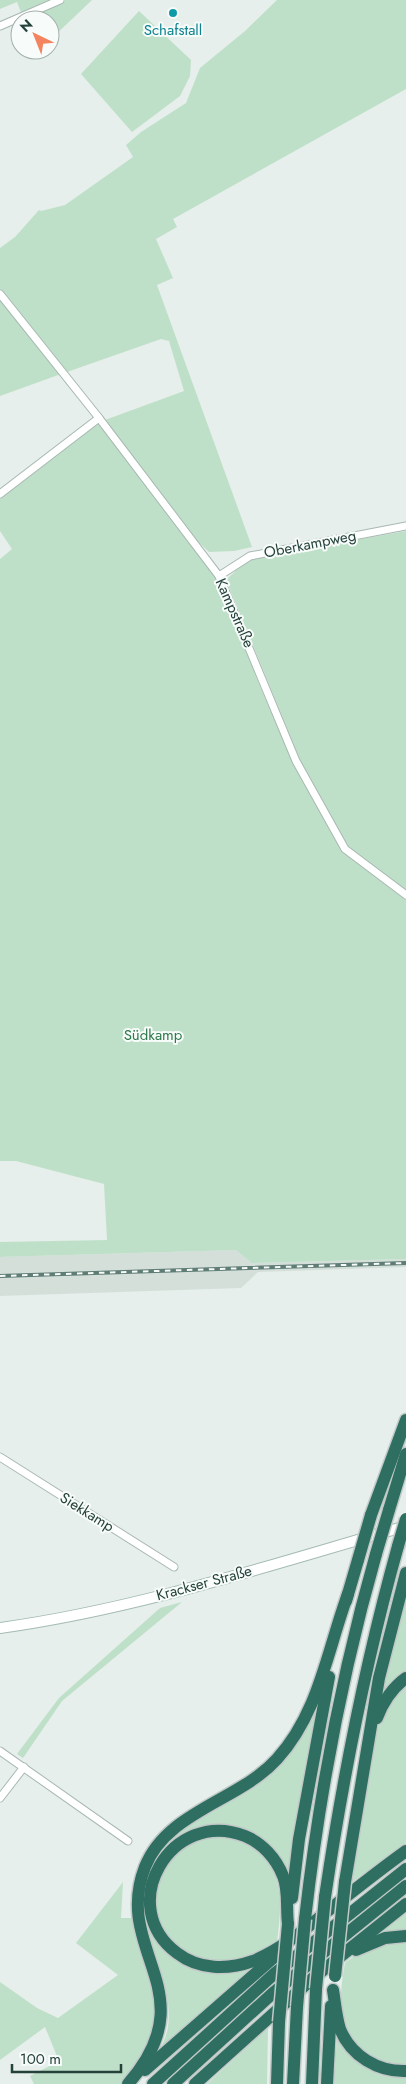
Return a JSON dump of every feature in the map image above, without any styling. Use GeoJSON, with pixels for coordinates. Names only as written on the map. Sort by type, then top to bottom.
{"type":"FeatureCollection","features":[{"type":"Feature","properties":{"kind":"highway"},"geometry":{"type":"LineString","coordinates":[[129,2084],[147,2061],[161,2022],[162,2002],[158,1982],[138,1916],[139,1884],[145,1866],[155,1849],[182,1821],[264,1772],[286,1748],[302,1724],[315,1696],[371,1516],[406,1420]]}},
{"type":"Feature","properties":{"kind":"highway"},"geometry":{"type":"LineString","coordinates":[[293,2084],[297,2007],[310,1920],[318,1816],[334,1729],[355,1634],[376,1554],[406,1454]]}},
{"type":"Feature","properties":{"kind":"highway"},"geometry":{"type":"LineString","coordinates":[[312,2084],[314,1984],[325,1897],[353,1726],[379,1613],[406,1519]]}},
{"type":"Feature","properties":{"kind":"highway"},"geometry":{"type":"LineString","coordinates":[[327,2084],[333,1990],[345,1882],[379,1678],[406,1573]]}},
{"type":"Feature","properties":{"kind":"highway"},"geometry":{"type":"LineString","coordinates":[[277,2084],[279,2022],[288,1924],[299,1839],[320,1723],[348,1594]]}},
{"type":"Feature","properties":{"kind":"highway"},"geometry":{"type":"LineString","coordinates":[[368,1741],[383,1703],[392,1690],[406,1678]]}},
{"type":"Feature","properties":{"kind":"highway"},"geometry":{"type":"LineString","coordinates":[[288,1924],[284,1878],[279,1866],[262,1846],[251,1839],[233,1832],[218,1830],[205,1832],[181,1842],[169,1852],[154,1876],[150,1904],[157,1927],[164,1939],[174,1950],[195,1963],[222,1968],[251,1961],[283,1944],[310,1920],[406,1851]]}},
{"type":"Feature","properties":{"kind":"highway"},"geometry":{"type":"LineString","coordinates":[[153,2084],[274,1974],[406,1869]]}},
{"type":"Feature","properties":{"kind":"highway"},"geometry":{"type":"LineString","coordinates":[[173,2084],[273,1993],[406,1886]]}},
{"type":"Feature","properties":{"kind":"highway"},"geometry":{"type":"LineString","coordinates":[[314,1984],[406,1904]]}},
{"type":"Feature","properties":{"kind":"highway"},"geometry":{"type":"LineString","coordinates":[[129,2084],[310,1920]]}},
{"type":"Feature","properties":{"kind":"highway"},"geometry":{"type":"LineString","coordinates":[[195,2084],[350,1953],[385,1938],[397,1935],[406,1936]]}},
{"type":"Feature","properties":{"kind":"highway"},"geometry":{"type":"LineString","coordinates":[[333,1990],[340,2028],[354,2050],[375,2066],[386,2070],[406,2071]]}},
{"type":"Feature","properties":{"kind":"street"},"geometry":{"type":"LineString","coordinates":[[0,26],[60,0]]}},
{"type":"Feature","properties":{"kind":"street","name":"Kampstraße"},"geometry":{"type":"LineString","coordinates":[[0,294],[99,418],[219,576],[296,761],[345,849],[406,895]]}},
{"type":"Feature","properties":{"kind":"street"},"geometry":{"type":"LineString","coordinates":[[0,494],[99,418]]}},
{"type":"Feature","properties":{"kind":"street","name":"Oberkampweg"},"geometry":{"type":"LineString","coordinates":[[219,576],[250,556],[406,526]]}},
{"type":"Feature","properties":{"kind":"street","name":"Siekkamp"},"geometry":{"type":"LineString","coordinates":[[0,1457],[174,1567]]}},
{"type":"Feature","properties":{"kind":"street","name":"Krackser Straße"},"geometry":{"type":"LineString","coordinates":[[0,1628],[99,1610],[193,1587],[406,1526]]}},
{"type":"Feature","properties":{"kind":"street"},"geometry":{"type":"LineString","coordinates":[[0,1751],[128,1841]]}},
{"type":"Feature","properties":{"kind":"street"},"geometry":{"type":"LineString","coordinates":[[0,1798],[24,1767]]}},
{"type":"Feature","properties":{"kind":"shaded area"},"geometry":{"type":"Polygon","coordinates":[[[236,1250],[253,1263],[406,1259],[406,1267],[258,1272],[241,1288],[0,1296],[0,1257],[236,1250]]]}},
{"type":"Feature","properties":{"kind":"green space"},"geometry":{"type":"Polygon","coordinates":[[[0,0],[57,0],[34,10],[20,10],[17,2],[0,9],[0,0]]]}},
{"type":"Feature","properties":{"kind":"green space"},"geometry":{"type":"Polygon","coordinates":[[[66,0],[92,0],[60,30],[60,10],[45,10],[66,0]]]}},
{"type":"Feature","properties":{"kind":"green space"},"geometry":{"type":"Polygon","coordinates":[[[277,0],[406,0],[406,89],[173,219],[177,227],[156,239],[173,278],[157,285],[252,547],[234,551],[209,552],[192,536],[105,420],[184,391],[169,341],[161,339],[67,372],[0,289],[0,248],[15,237],[39,210],[65,205],[133,157],[126,145],[141,132],[186,103],[200,68],[245,31],[277,0]]]}},
{"type":"Feature","properties":{"kind":"green space"},"geometry":{"type":"Polygon","coordinates":[[[139,11],[191,60],[190,76],[180,96],[132,132],[81,74],[139,11]]]}},
{"type":"Feature","properties":{"kind":"green space"},"geometry":{"type":"Polygon","coordinates":[[[0,299],[61,374],[0,396],[0,299]]]}},
{"type":"Feature","properties":{"kind":"green space","name":"Südkamp"},"geometry":{"type":"Polygon","coordinates":[[[97,419],[221,584],[254,666],[256,677],[293,763],[343,852],[406,900],[406,1259],[252,1263],[236,1250],[0,1257],[0,1242],[107,1240],[104,1184],[16,1161],[0,1161],[0,559],[12,549],[0,531],[0,496],[97,419]]]}},
{"type":"Feature","properties":{"kind":"green space"},"geometry":{"type":"Polygon","coordinates":[[[406,531],[406,892],[348,848],[301,762],[226,580],[248,559],[406,531]]]}},
{"type":"Feature","properties":{"kind":"green space"},"geometry":{"type":"Polygon","coordinates":[[[406,1598],[406,1671],[397,1677],[382,1696],[406,1598]]]}},
{"type":"Feature","properties":{"kind":"green space"},"geometry":{"type":"Polygon","coordinates":[[[182,1602],[62,1701],[23,1758],[17,1754],[59,1698],[160,1608],[182,1602]]]}},
{"type":"Feature","properties":{"kind":"green space"},"geometry":{"type":"Polygon","coordinates":[[[406,1685],[406,1843],[352,1882],[373,1745],[385,1712],[394,1697],[406,1685]]]}},
{"type":"Feature","properties":{"kind":"green space"},"geometry":{"type":"Polygon","coordinates":[[[316,1711],[288,1874],[255,1837],[240,1829],[229,1826],[218,1826],[195,1832],[163,1848],[197,1820],[251,1787],[272,1770],[293,1746],[316,1711]]]}},
{"type":"Feature","properties":{"kind":"green space"},"geometry":{"type":"Polygon","coordinates":[[[231,1834],[255,1848],[267,1860],[273,1870],[277,1881],[280,1905],[277,1942],[244,1959],[232,1961],[206,1960],[184,1950],[169,1935],[159,1917],[157,1896],[162,1874],[175,1855],[197,1839],[231,1834]]]}},
{"type":"Feature","properties":{"kind":"green space"},"geometry":{"type":"Polygon","coordinates":[[[147,1875],[149,1919],[188,1965],[259,1963],[161,2049],[167,2032],[169,2014],[166,1990],[145,1926],[143,1896],[147,1875]]]}},
{"type":"Feature","properties":{"kind":"green space"},"geometry":{"type":"Polygon","coordinates":[[[123,1882],[121,1918],[134,1918],[156,1989],[154,2032],[132,2072],[121,2084],[34,2084],[30,2076],[59,2061],[45,2027],[0,2060],[0,1982],[37,2008],[58,2018],[118,1975],[76,1943],[123,1882]]]}},
{"type":"Feature","properties":{"kind":"green space"},"geometry":{"type":"Polygon","coordinates":[[[406,1911],[406,1932],[380,1931],[406,1911]]]}},
{"type":"Feature","properties":{"kind":"green space"},"geometry":{"type":"Polygon","coordinates":[[[406,1941],[406,2067],[386,2064],[376,2060],[360,2047],[344,2021],[341,2000],[345,1963],[374,1947],[406,1941]]]}},
{"type":"Feature","properties":{"kind":"green space"},"geometry":{"type":"Polygon","coordinates":[[[268,2028],[267,2084],[207,2084],[260,2035],[268,2028]]]}},
{"type":"Feature","properties":{"kind":"green space"},"geometry":{"type":"Polygon","coordinates":[[[337,2039],[360,2063],[383,2076],[406,2077],[406,2084],[334,2084],[337,2039]]]}},
{"type":"Feature","properties":{"kind":"railway"},"geometry":{"type":"LineString","coordinates":[[0,1276],[406,1263]]}},
{"type":"Feature","properties":{"kind":"place","name":"Schafstall"},"geometry":{"type":"Point","coordinates":[173,13]}}]}
